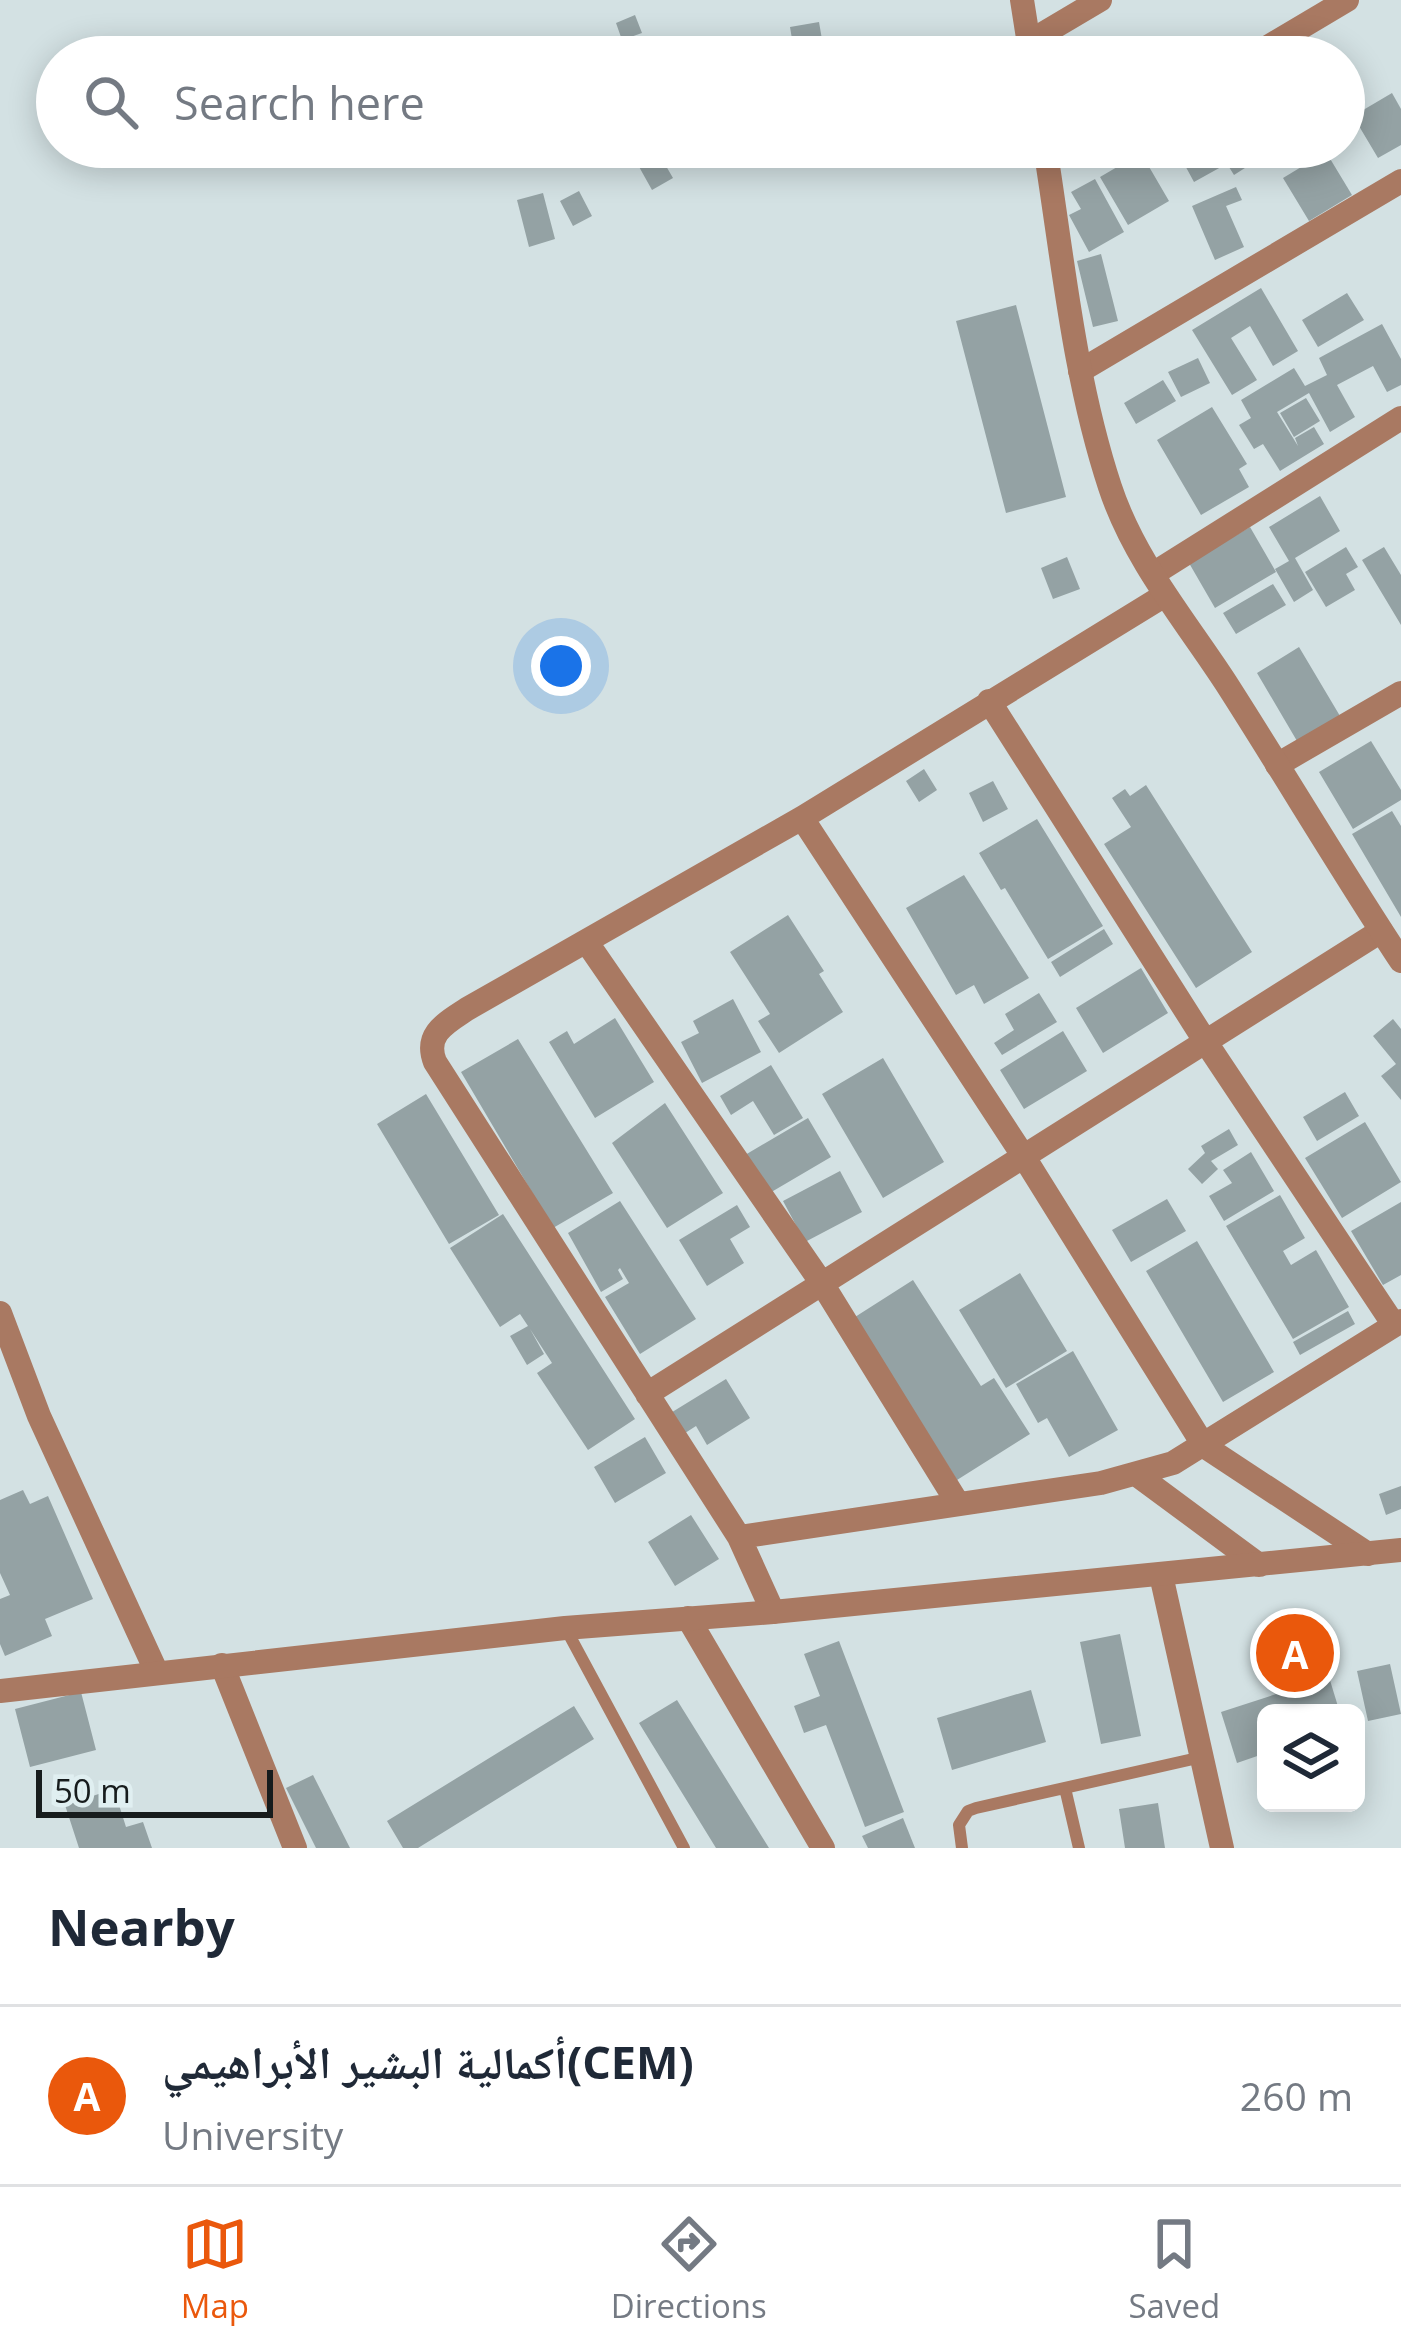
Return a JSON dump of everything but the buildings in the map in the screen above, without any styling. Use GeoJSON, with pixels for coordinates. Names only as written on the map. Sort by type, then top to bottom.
{"type":"FeatureCollection","features":[{"type":"Feature","properties":{"kind":"street"},"geometry":{"type":"LineString","coordinates":[[1022,0],[1028,36]]}},
{"type":"Feature","properties":{"kind":"street"},"geometry":{"type":"LineString","coordinates":[[1049,36],[1100,0]]}},
{"type":"Feature","properties":{"kind":"street"},"geometry":{"type":"LineString","coordinates":[[1286,36],[1347,0]]}},
{"type":"Feature","properties":{"kind":"street"},"geometry":{"type":"LineString","coordinates":[[1053,168],[1080,371],[1110,489],[1159,584],[1401,962]]}},
{"type":"Feature","properties":{"kind":"street"},"geometry":{"type":"LineString","coordinates":[[1080,371],[1401,181]]}},
{"type":"Feature","properties":{"kind":"street"},"geometry":{"type":"LineString","coordinates":[[773,1612],[739,1537],[431,1052],[433,1037],[442,1025],[802,818],[989,701],[1401,418]]}},
{"type":"Feature","properties":{"kind":"street"},"geometry":{"type":"LineString","coordinates":[[1277,765],[1401,693]]}},
{"type":"Feature","properties":{"kind":"street"},"geometry":{"type":"LineString","coordinates":[[739,1537],[1102,1483],[1173,1463],[1397,1323],[1207,1044],[989,701]]}},
{"type":"Feature","properties":{"kind":"street"},"geometry":{"type":"LineString","coordinates":[[802,818],[1024,1156],[1204,1446],[1368,1554]]}},
{"type":"Feature","properties":{"kind":"street"},"geometry":{"type":"LineString","coordinates":[[646,1394],[1381,931]]}},
{"type":"Feature","properties":{"kind":"street"},"geometry":{"type":"LineString","coordinates":[[588,944],[823,1285],[957,1502]]}},
{"type":"Feature","properties":{"kind":"street"},"geometry":{"type":"LineString","coordinates":[[0,1313],[39,1416],[157,1673]]}},
{"type":"Feature","properties":{"kind":"street"},"geometry":{"type":"LineString","coordinates":[[1136,1474],[1259,1565]]}},
{"type":"Feature","properties":{"kind":"street"},"geometry":{"type":"LineString","coordinates":[[0,1691],[565,1628],[1401,1550]]}},
{"type":"Feature","properties":{"kind":"street"},"geometry":{"type":"LineString","coordinates":[[1161,1575],[1222,1848]]}},
{"type":"Feature","properties":{"kind":"street"},"geometry":{"type":"LineString","coordinates":[[688,1618],[823,1848]]}},
{"type":"Feature","properties":{"kind":"street"},"geometry":{"type":"LineString","coordinates":[[222,1665],[295,1848]]}},
{"type":"Feature","properties":{"kind":"lane"},"geometry":{"type":"LineString","coordinates":[[565,1628],[684,1848]]}},
{"type":"Feature","properties":{"kind":"lane"},"geometry":{"type":"LineString","coordinates":[[962,1848],[959,1826],[968,1811],[1203,1756]]}},
{"type":"Feature","properties":{"kind":"lane"},"geometry":{"type":"LineString","coordinates":[[1065,1788],[1079,1848]]}},
{"type":"Feature","properties":{"kind":"place","name":"أكمالية البشير الأبراهيمي(CEM)"},"geometry":{"type":"Point","coordinates":[1295,1653]}}]}
